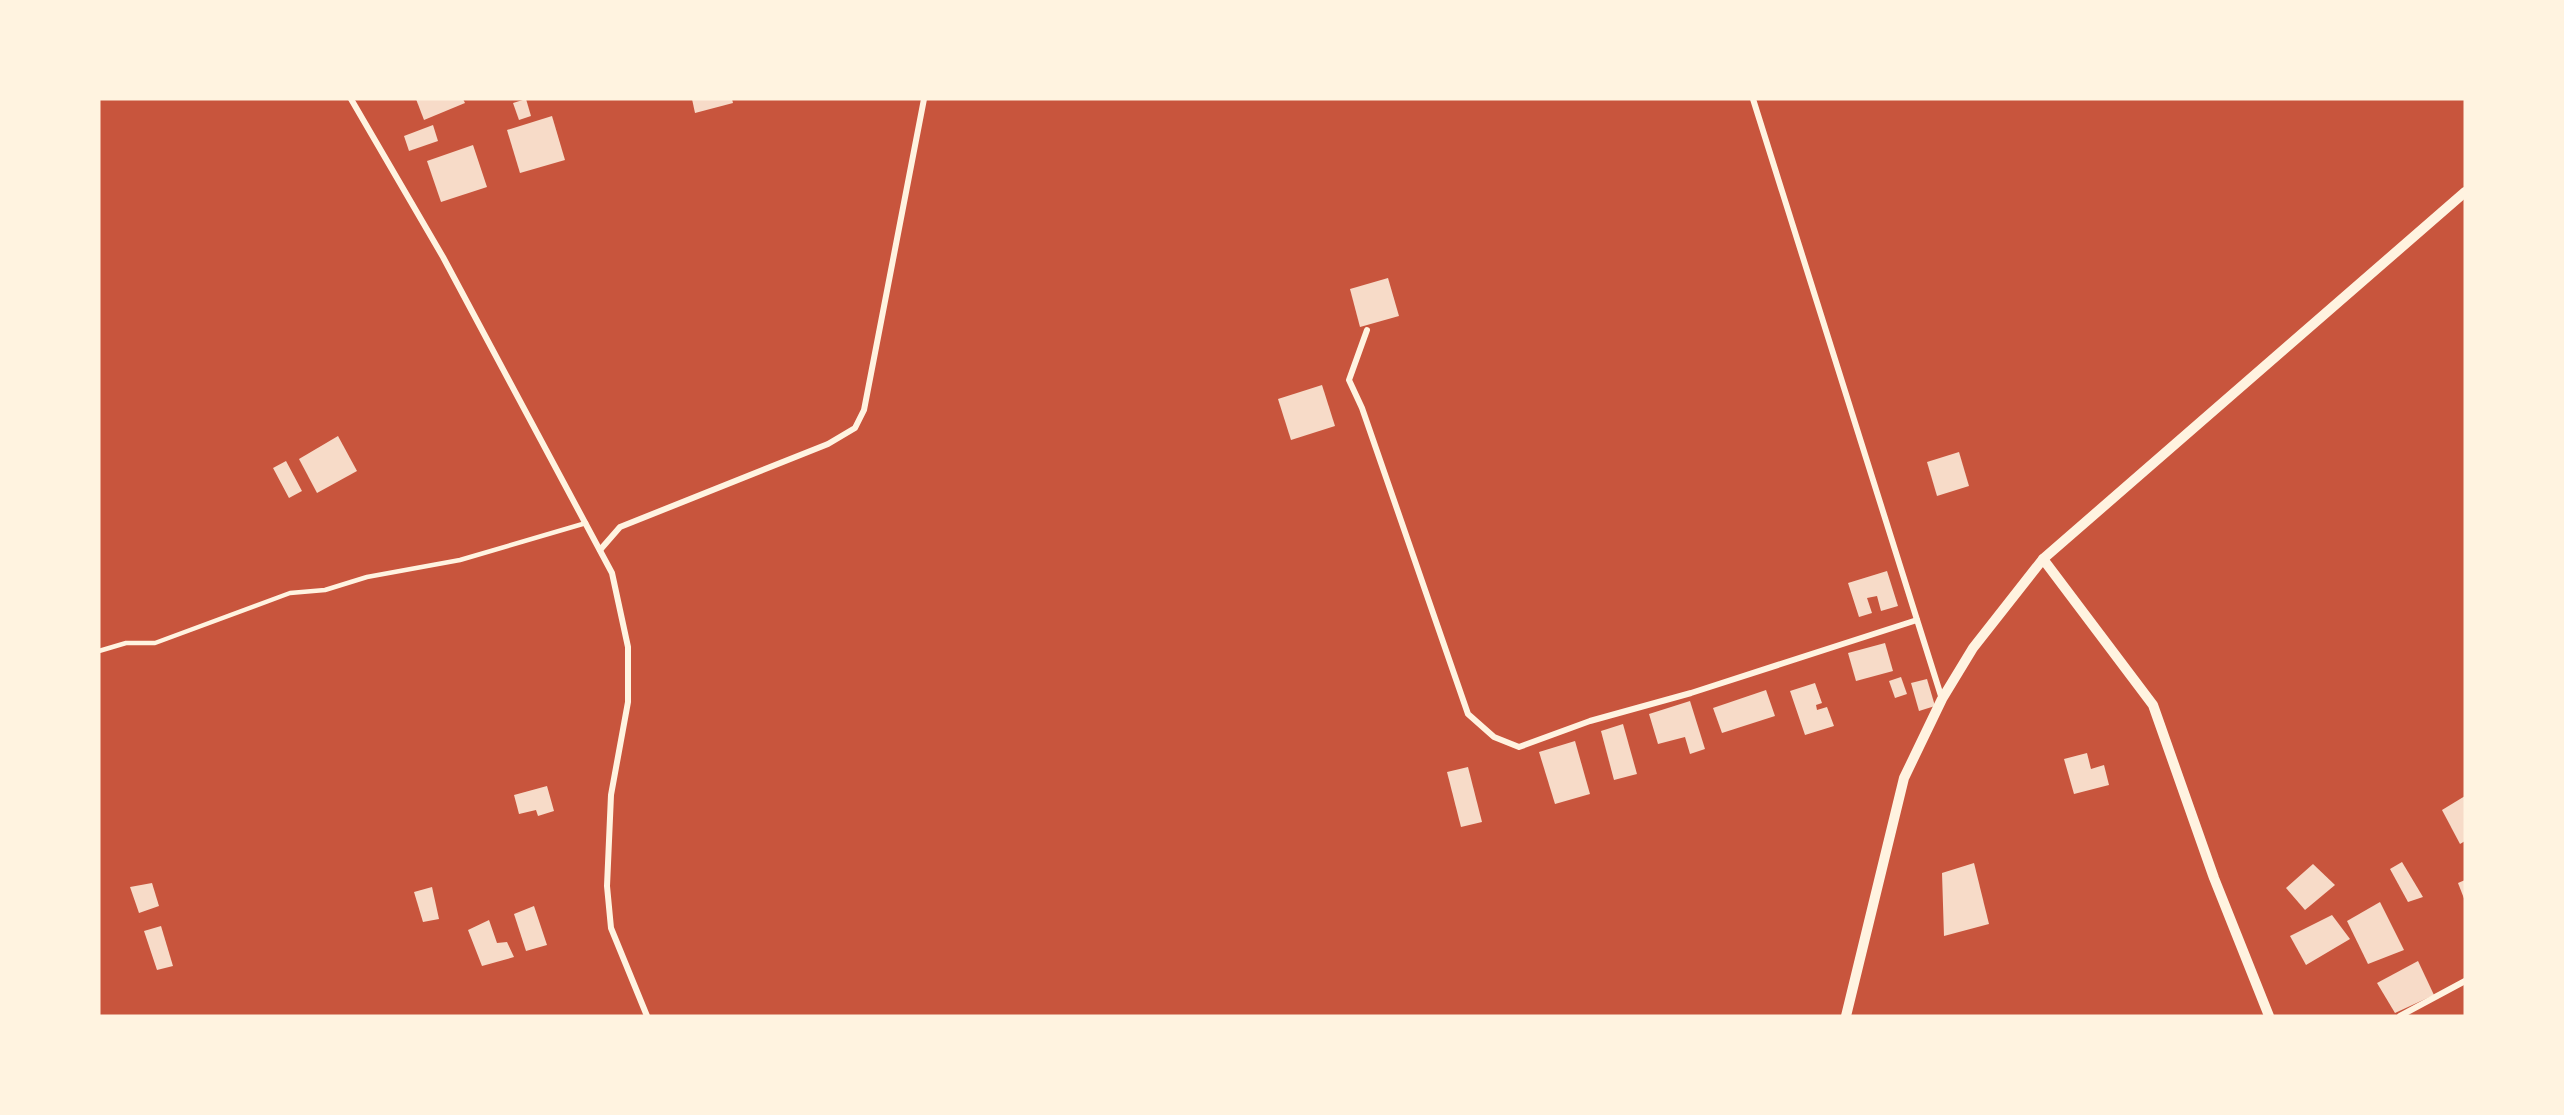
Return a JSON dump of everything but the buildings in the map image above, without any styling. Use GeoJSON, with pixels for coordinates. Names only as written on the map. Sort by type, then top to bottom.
{"type":"FeatureCollection","features":[{"type":"Feature","properties":{"kind":"street"},"geometry":{"type":"LineString","coordinates":[[351,99],[443,257],[612,573],[628,647],[628,702],[611,795],[607,886],[611,928],[647,1016]]}},
{"type":"Feature","properties":{"kind":"street"},"geometry":{"type":"LineString","coordinates":[[600,550],[620,527],[828,444],[855,428],[864,410],[924,99]]}},
{"type":"Feature","properties":{"kind":"street"},"geometry":{"type":"LineString","coordinates":[[1753,99],[1942,699]]}},
{"type":"Feature","properties":{"kind":"street"},"geometry":{"type":"LineString","coordinates":[[1846,1016],[1904,778],[1942,699],[1973,648],[2043,559],[2465,192]]}},
{"type":"Feature","properties":{"kind":"street"},"geometry":{"type":"LineString","coordinates":[[1367,330],[1349,380],[1362,408],[1468,714],[1494,737],[1519,747],[1590,721],[1691,693],[1917,620]]}},
{"type":"Feature","properties":{"kind":"street"},"geometry":{"type":"LineString","coordinates":[[2043,559],[2153,705],[2214,878],[2269,1016]]}},
{"type":"Feature","properties":{"kind":"street"},"geometry":{"type":"LineString","coordinates":[[2400,1016],[2465,981]]}},
{"type":"Feature","properties":{"kind":"lane"},"geometry":{"type":"LineString","coordinates":[[99,651],[126,643],[155,643],[290,593],[325,590],[367,578],[460,560],[586,523]]}}]}
